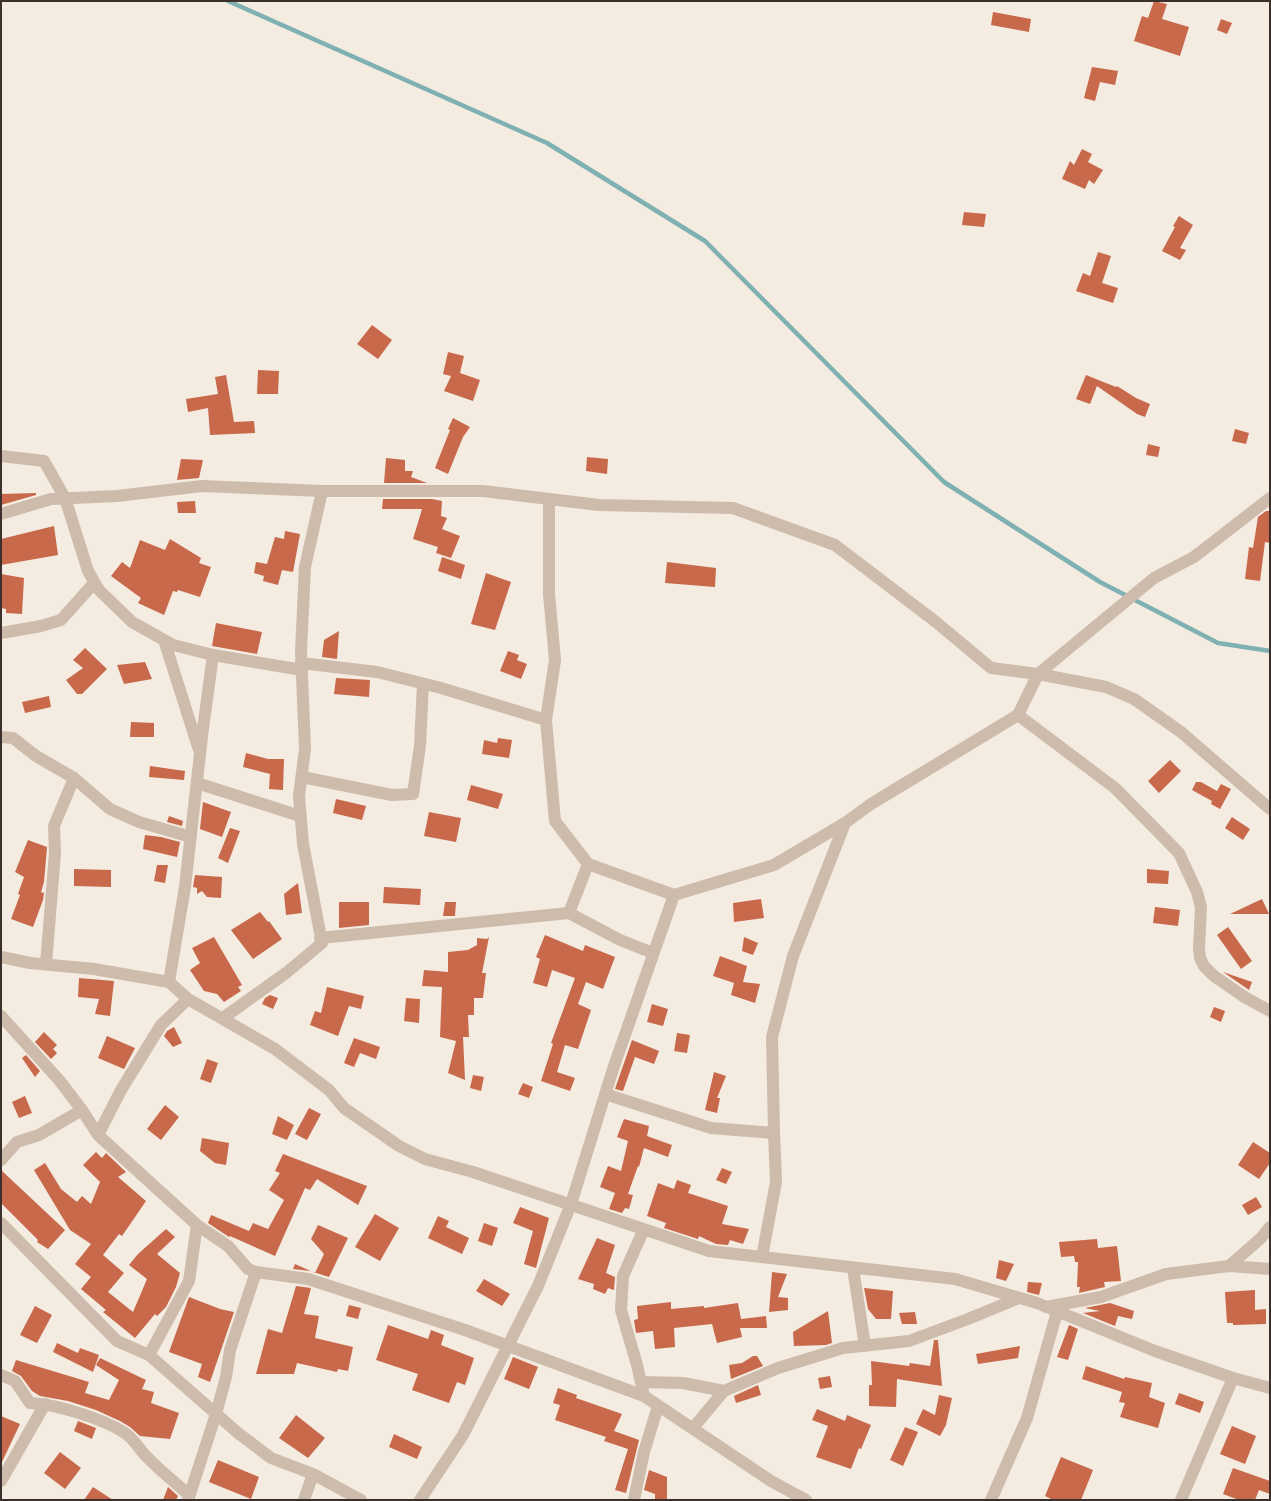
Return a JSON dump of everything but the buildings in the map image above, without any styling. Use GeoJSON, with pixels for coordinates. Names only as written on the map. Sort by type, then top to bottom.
{"type":"FeatureCollection","features":[{"type":"Feature","properties":{"kind":"street"},"geometry":{"type":"LineString","coordinates":[[1,456],[44,461],[65,498],[88,572],[94,583],[132,622],[173,645],[213,655],[302,667],[376,672],[546,720]]}},
{"type":"Feature","properties":{"kind":"street"},"geometry":{"type":"LineString","coordinates":[[1,514],[51,499],[117,496],[202,486],[322,491],[483,491],[600,505],[733,508],[835,545],[936,622],[991,668],[1038,674],[1106,687],[1134,698],[1181,732],[1270,809]]}},
{"type":"Feature","properties":{"kind":"street"},"geometry":{"type":"LineString","coordinates":[[223,1018],[286,973],[322,943],[303,844],[299,796],[305,749],[302,667],[305,567],[322,491]]}},
{"type":"Feature","properties":{"kind":"street"},"geometry":{"type":"LineString","coordinates":[[549,499],[549,594],[556,660],[546,720],[556,821],[588,864],[674,895],[774,865],[1018,715],[1038,674],[1096,624],[1154,578],[1194,557],[1270,498]]}},
{"type":"Feature","properties":{"kind":"street"},"geometry":{"type":"LineString","coordinates":[[1,633],[41,626],[61,620],[94,583]]}},
{"type":"Feature","properties":{"kind":"street"},"geometry":{"type":"LineString","coordinates":[[164,640],[200,754]]}},
{"type":"Feature","properties":{"kind":"street"},"geometry":{"type":"LineString","coordinates":[[169,982],[185,887],[213,655]]}},
{"type":"Feature","properties":{"kind":"street"},"geometry":{"type":"LineString","coordinates":[[302,777],[392,795],[413,794],[420,746],[423,684]]}},
{"type":"Feature","properties":{"kind":"street"},"geometry":{"type":"LineString","coordinates":[[1018,715],[1115,788],[1179,853],[1197,892],[1201,907],[1199,948],[1200,958],[1204,966],[1214,976],[1238,993],[1270,1011]]}},
{"type":"Feature","properties":{"kind":"street"},"geometry":{"type":"LineString","coordinates":[[1,736],[13,738],[36,756],[74,778],[110,809],[139,822],[191,837]]}},
{"type":"Feature","properties":{"kind":"street"},"geometry":{"type":"LineString","coordinates":[[46,964],[56,853],[54,826],[74,778]]}},
{"type":"Feature","properties":{"kind":"street"},"geometry":{"type":"LineString","coordinates":[[197,783],[300,816]]}},
{"type":"Feature","properties":{"kind":"street"},"geometry":{"type":"LineString","coordinates":[[762,1257],[776,1182],[772,1037],[793,956],[845,823]]}},
{"type":"Feature","properties":{"kind":"street"},"geometry":{"type":"LineString","coordinates":[[568,913],[588,864]]}},
{"type":"Feature","properties":{"kind":"street"},"geometry":{"type":"LineString","coordinates":[[420,1500],[463,1435],[538,1286],[571,1204],[605,1094],[674,895]]}},
{"type":"Feature","properties":{"kind":"street"},"geometry":{"type":"LineString","coordinates":[[320,938],[568,913],[620,940],[653,953]]}},
{"type":"Feature","properties":{"kind":"street"},"geometry":{"type":"LineString","coordinates":[[1,957],[94,969],[169,982],[188,999],[275,1048],[328,1090],[344,1108],[399,1146],[425,1160],[473,1172],[709,1251],[955,1279],[1051,1309],[1155,1351],[1233,1378],[1270,1388]]}},
{"type":"Feature","properties":{"kind":"street"},"geometry":{"type":"LineString","coordinates":[[98,1135],[121,1090],[161,1025],[188,999]]}},
{"type":"Feature","properties":{"kind":"street"},"geometry":{"type":"LineString","coordinates":[[1,1016],[59,1080],[98,1135],[197,1225],[228,1246],[248,1269],[256,1272],[308,1279],[508,1346],[644,1396],[771,1481],[806,1500]]}},
{"type":"Feature","properties":{"kind":"street"},"geometry":{"type":"LineString","coordinates":[[605,1094],[711,1128],[774,1133]]}},
{"type":"Feature","properties":{"kind":"street"},"geometry":{"type":"LineString","coordinates":[[1,1160],[17,1142],[39,1135],[82,1110]]}},
{"type":"Feature","properties":{"kind":"street"},"geometry":{"type":"LineString","coordinates":[[1,1223],[118,1341],[149,1355],[238,1433],[271,1458],[313,1474],[361,1500]]}},
{"type":"Feature","properties":{"kind":"street"},"geometry":{"type":"LineString","coordinates":[[149,1355],[189,1281],[197,1225]]}},
{"type":"Feature","properties":{"kind":"street"},"geometry":{"type":"LineString","coordinates":[[1229,1266],[1270,1228]]}},
{"type":"Feature","properties":{"kind":"street"},"geometry":{"type":"LineString","coordinates":[[644,1229],[623,1276],[621,1310],[644,1396]]}},
{"type":"Feature","properties":{"kind":"street"},"geometry":{"type":"LineString","coordinates":[[1051,1309],[1101,1296],[1166,1274],[1229,1266],[1270,1269]]}},
{"type":"Feature","properties":{"kind":"street"},"geometry":{"type":"LineString","coordinates":[[853,1268],[865,1346]]}},
{"type":"Feature","properties":{"kind":"street"},"geometry":{"type":"LineString","coordinates":[[1,1375],[15,1381],[30,1403],[45,1404],[110,1425],[127,1434],[146,1456],[189,1498],[226,1378],[230,1350],[256,1272]]}},
{"type":"Feature","properties":{"kind":"street"},"geometry":{"type":"LineString","coordinates":[[693,1428],[724,1391],[778,1368],[843,1348],[909,1341],[1019,1298]]}},
{"type":"Feature","properties":{"kind":"street"},"geometry":{"type":"LineString","coordinates":[[991,1500],[1027,1418],[1051,1309]]}},
{"type":"Feature","properties":{"kind":"street"},"geometry":{"type":"LineString","coordinates":[[1180,1500],[1233,1378]]}},
{"type":"Feature","properties":{"kind":"street"},"geometry":{"type":"LineString","coordinates":[[641,1382],[683,1383],[724,1391]]}},
{"type":"Feature","properties":{"kind":"street"},"geometry":{"type":"LineString","coordinates":[[1,1481],[45,1404]]}},
{"type":"Feature","properties":{"kind":"street"},"geometry":{"type":"LineString","coordinates":[[634,1500],[644,1452],[658,1406]]}},
{"type":"Feature","properties":{"kind":"street"},"geometry":{"type":"LineString","coordinates":[[304,1500],[313,1474]]}},
{"type":"Feature","properties":{"kind":"waterway"},"geometry":{"type":"LineString","coordinates":[[228,1],[547,143],[705,241],[944,482],[1100,582],[1218,643],[1270,651]]}}]}
